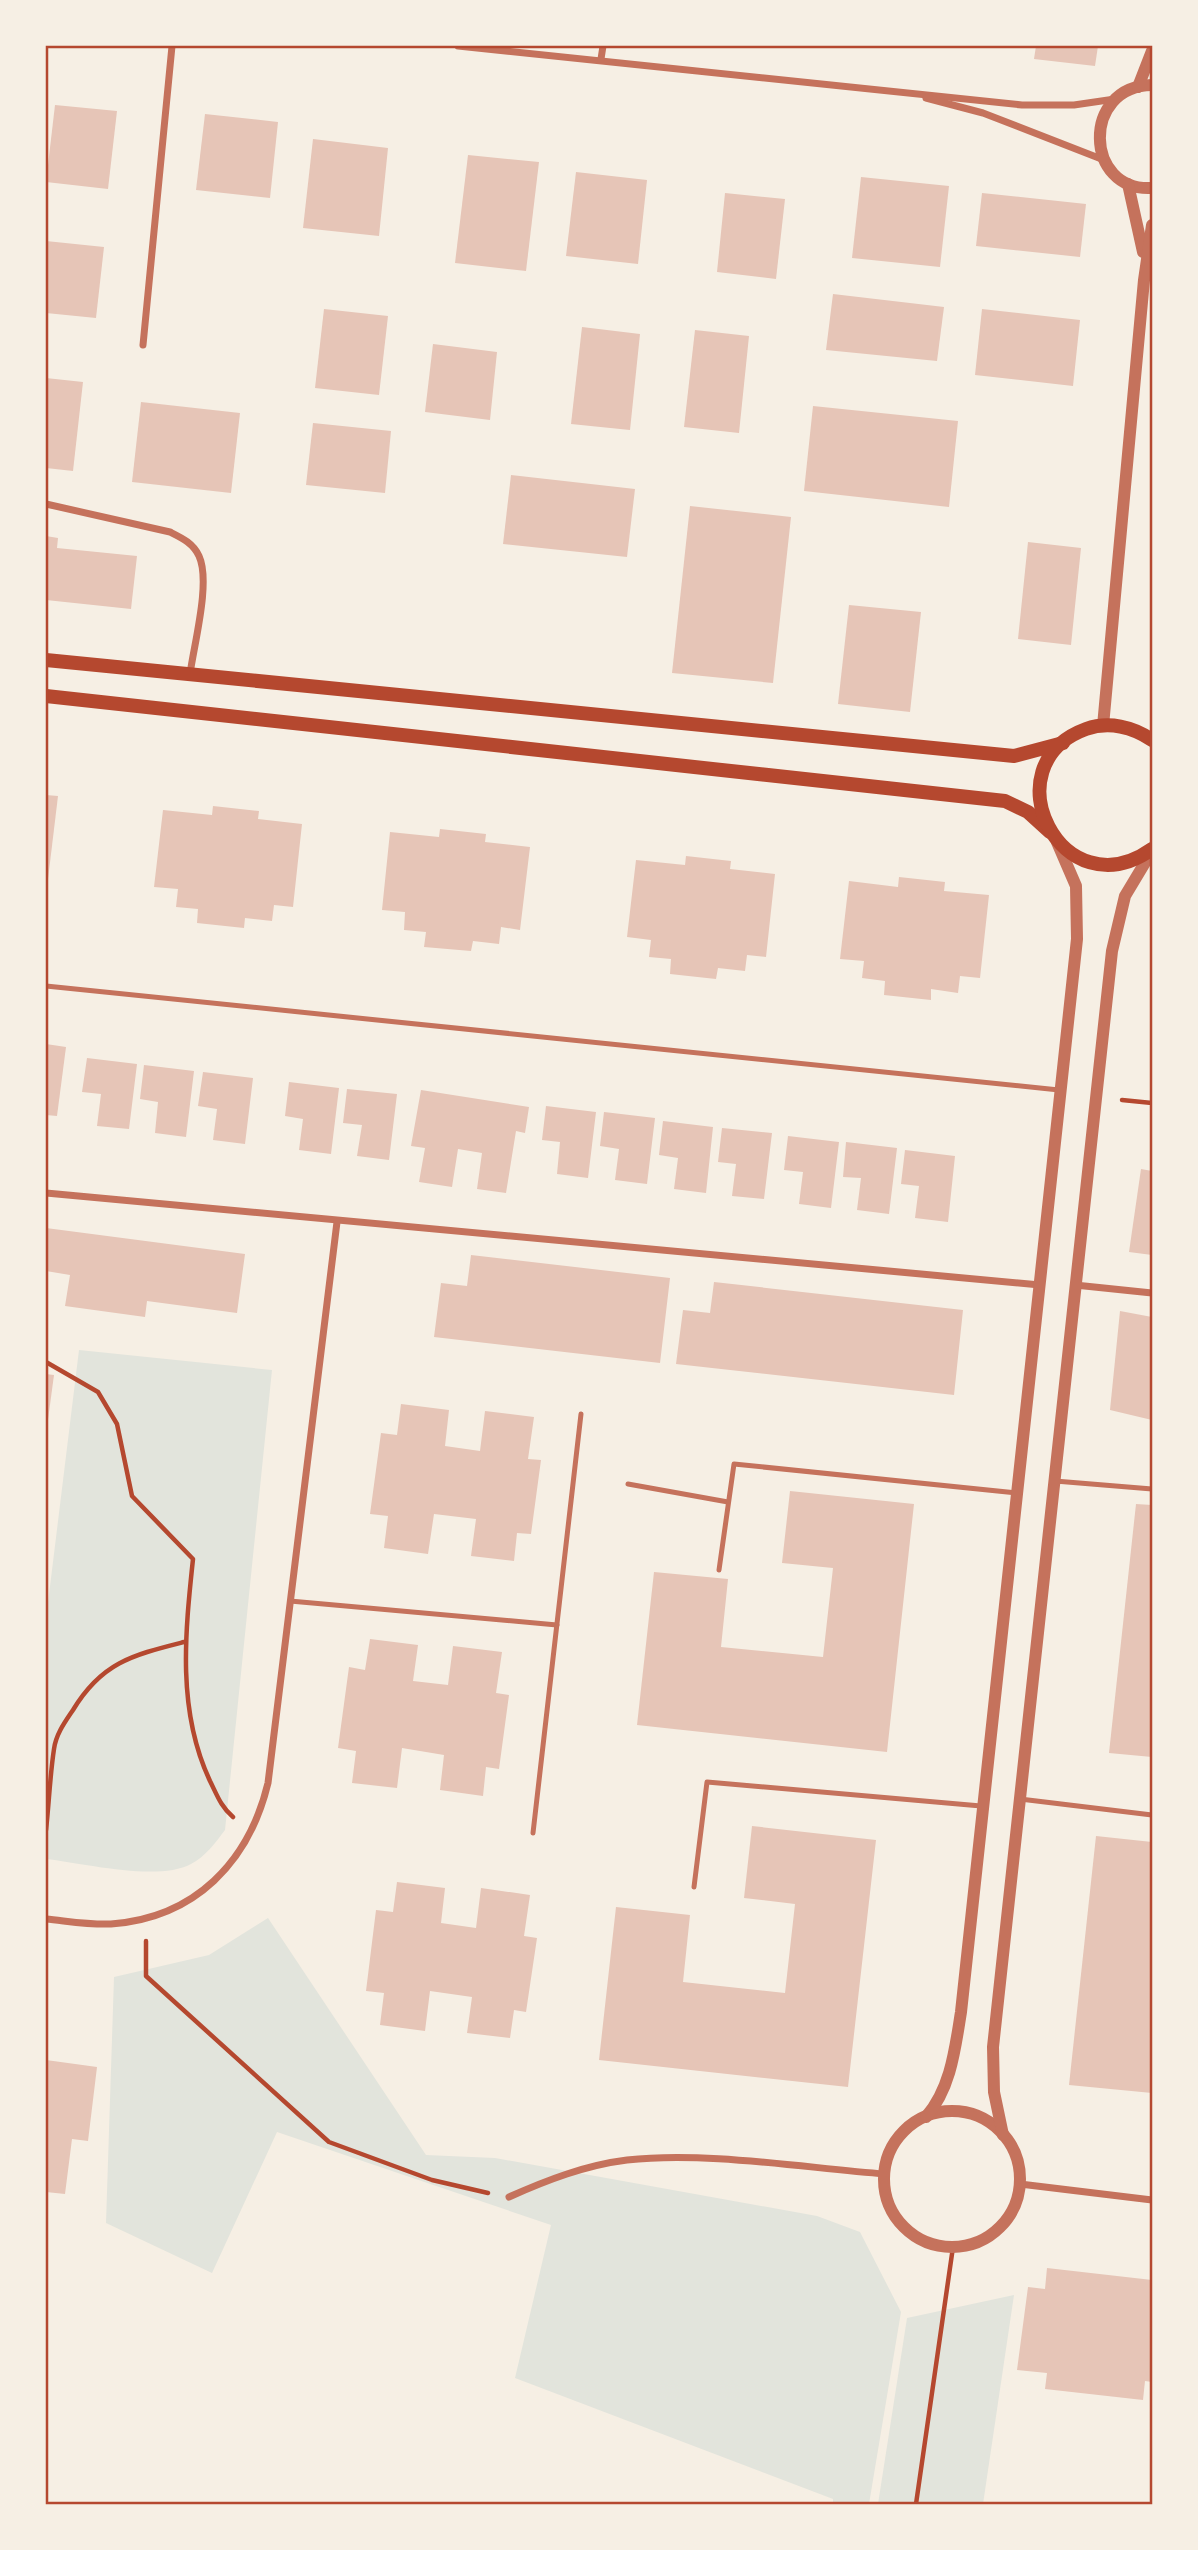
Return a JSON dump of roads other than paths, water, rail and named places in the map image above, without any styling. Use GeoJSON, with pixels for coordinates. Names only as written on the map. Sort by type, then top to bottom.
{"type":"FeatureCollection","features":[{"type":"Feature","properties":{"kind":"main road"},"geometry":{"type":"LineString","coordinates":[[46,660],[1014,757],[1063,743],[1082,731],[1104,726],[1125,727],[1153,740]]}},
{"type":"Feature","properties":{"kind":"main road"},"geometry":{"type":"LineString","coordinates":[[46,696],[1005,800],[1028,811],[1053,837],[1083,860],[1104,865],[1136,859],[1153,850]]}},
{"type":"Feature","properties":{"kind":"main road"},"geometry":{"type":"LineString","coordinates":[[1053,837],[1041,811],[1040,790],[1049,760],[1063,743]]}},
{"type":"Feature","properties":{"kind":"street"},"geometry":{"type":"LineString","coordinates":[[143,345],[172,46]]}},
{"type":"Feature","properties":{"kind":"street"},"geometry":{"type":"LineString","coordinates":[[458,46],[1050,106],[1115,99],[1138,87],[1153,85]]}},
{"type":"Feature","properties":{"kind":"street"},"geometry":{"type":"LineString","coordinates":[[601,59],[603,46]]}},
{"type":"Feature","properties":{"kind":"street"},"geometry":{"type":"LineString","coordinates":[[1138,87],[1153,51]]}},
{"type":"Feature","properties":{"kind":"street"},"geometry":{"type":"LineString","coordinates":[[901,92],[983,113],[1104,160]]}},
{"type":"Feature","properties":{"kind":"street"},"geometry":{"type":"LineString","coordinates":[[1115,99],[1105,112],[1099,128],[1099,145],[1104,160],[1114,174],[1128,184],[1153,188]]}},
{"type":"Feature","properties":{"kind":"street"},"geometry":{"type":"LineString","coordinates":[[1128,184],[1142,245],[1144,280]]}},
{"type":"Feature","properties":{"kind":"street"},"geometry":{"type":"LineString","coordinates":[[1104,726],[1144,280],[1153,225]]}},
{"type":"Feature","properties":{"kind":"street"},"geometry":{"type":"LineString","coordinates":[[46,504],[170,532],[188,541],[199,556],[204,576],[190,674]]}},
{"type":"Feature","properties":{"kind":"street"},"geometry":{"type":"LineString","coordinates":[[926,2117],[941,2095],[954,2055],[1040,1285],[1078,909],[1074,877],[1053,837]]}},
{"type":"Feature","properties":{"kind":"street"},"geometry":{"type":"LineString","coordinates":[[1003,2134],[987,2121],[968,2113],[946,2111],[926,2117],[908,2128],[894,2144],[885,2175],[889,2204],[906,2229],[932,2244],[953,2247],[980,2241],[1000,2227],[1016,2203],[1020,2184],[1018,2162],[1003,2134],[994,2092],[993,2047],[1114,935],[1125,896],[1153,850]]}},
{"type":"Feature","properties":{"kind":"street"},"geometry":{"type":"LineString","coordinates":[[46,1193],[1040,1285]]}},
{"type":"Feature","properties":{"kind":"street"},"geometry":{"type":"LineString","coordinates":[[46,1919],[108,1924],[147,1918],[180,1904],[222,1875],[252,1833],[268,1783],[337,1222]]}},
{"type":"Feature","properties":{"kind":"street"},"geometry":{"type":"LineString","coordinates":[[1075,1285],[1153,1293]]}},
{"type":"Feature","properties":{"kind":"street"},"geometry":{"type":"LineString","coordinates":[[509,2197],[580,2170],[644,2159],[681,2158],[885,2175]]}},
{"type":"Feature","properties":{"kind":"street"},"geometry":{"type":"LineString","coordinates":[[1020,2184],[1153,2200]]}},
{"type":"Feature","properties":{"kind":"lane"},"geometry":{"type":"LineString","coordinates":[[46,986],[1060,1090]]}},
{"type":"Feature","properties":{"kind":"lane"},"geometry":{"type":"LineString","coordinates":[[533,1833],[581,1414]]}},
{"type":"Feature","properties":{"kind":"lane"},"geometry":{"type":"LineString","coordinates":[[719,1570],[734,1464],[1017,1493]]}},
{"type":"Feature","properties":{"kind":"lane"},"geometry":{"type":"LineString","coordinates":[[1054,1481],[1153,1489]]}},
{"type":"Feature","properties":{"kind":"lane"},"geometry":{"type":"LineString","coordinates":[[628,1484],[728,1502]]}},
{"type":"Feature","properties":{"kind":"lane"},"geometry":{"type":"LineString","coordinates":[[290,1601],[557,1625]]}},
{"type":"Feature","properties":{"kind":"lane"},"geometry":{"type":"LineString","coordinates":[[694,1887],[707,1782],[983,1806]]}},
{"type":"Feature","properties":{"kind":"lane"},"geometry":{"type":"LineString","coordinates":[[1019,1799],[1153,1815]]}}]}
